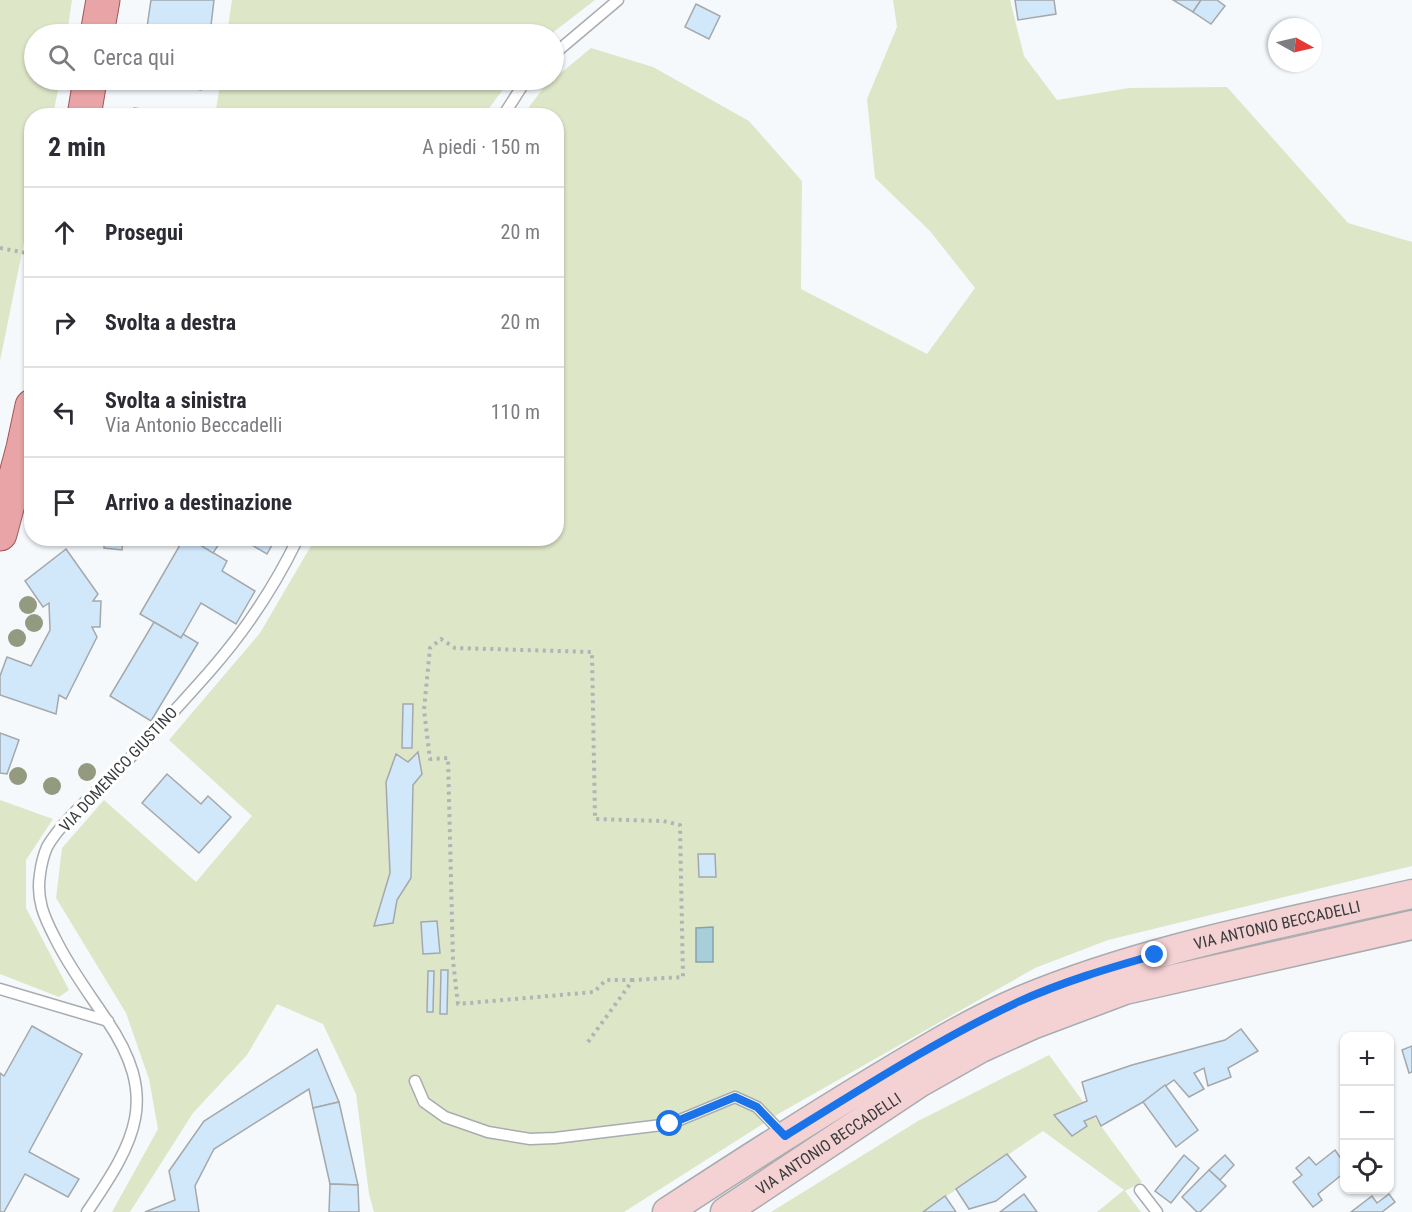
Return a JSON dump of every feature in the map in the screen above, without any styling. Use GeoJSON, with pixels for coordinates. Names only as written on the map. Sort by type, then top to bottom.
{"type":"FeatureCollection","features":[{"type":"Feature","properties":{"kind":"main road"},"geometry":{"type":"LineString","coordinates":[[99,24],[103,0]]}},
{"type":"Feature","properties":{"kind":"main road"},"geometry":{"type":"LineString","coordinates":[[85,108],[88,90]]}},
{"type":"Feature","properties":{"kind":"main road"},"geometry":{"type":"LineString","coordinates":[[0,534],[24,443]]}},
{"type":"Feature","properties":{"kind":"main road","name":"VIA ANTONIO BECCADELLI"},"geometry":{"type":"LineString","coordinates":[[666,1212],[921,1053],[1019,1002],[1109,968],[1155,955],[1412,894]]}},
{"type":"Feature","properties":{"kind":"main road","name":"VIA ANTONIO BECCADELLI"},"geometry":{"type":"LineString","coordinates":[[725,1212],[919,1083],[981,1048],[1032,1025],[1125,990],[1412,925]]}},
{"type":"Feature","properties":{"kind":"lane"},"geometry":{"type":"LineString","coordinates":[[564,46],[618,0]]}},
{"type":"Feature","properties":{"kind":"lane"},"geometry":{"type":"LineString","coordinates":[[508,108],[520,90]]}},
{"type":"Feature","properties":{"kind":"lane","name":"VIA DOMENICO GIUSTINO"},"geometry":{"type":"LineString","coordinates":[[87,1212],[116,1170],[137,1113],[137,1086],[126,1055],[108,1021],[64,957],[40,905],[40,874],[47,848],[72,816],[125,763],[212,669],[256,613],[294,546]]}},
{"type":"Feature","properties":{"kind":"lane"},"geometry":{"type":"LineString","coordinates":[[0,989],[108,1021]]}},
{"type":"Feature","properties":{"kind":"lane"},"geometry":{"type":"LineString","coordinates":[[415,1081],[424,1102],[445,1117],[488,1132],[530,1138],[555,1138],[670,1124],[735,1097],[757,1107],[785,1136]]}},
{"type":"Feature","properties":{"kind":"lane"},"geometry":{"type":"LineString","coordinates":[[1140,1190],[1157,1212]]}},
{"type":"Feature","properties":{"kind":"path"},"geometry":{"type":"LineString","coordinates":[[0,248],[24,252]]}},
{"type":"Feature","properties":{"kind":"path"},"geometry":{"type":"LineString","coordinates":[[441,639],[455,648],[592,652],[595,819],[663,821],[680,825],[683,977],[633,980],[606,980],[594,992],[458,1004],[453,961],[448,758],[430,759],[424,710],[430,648],[441,639]]}},
{"type":"Feature","properties":{"kind":"path"},"geometry":{"type":"LineString","coordinates":[[588,1042],[633,980]]}},
{"type":"Feature","properties":{"kind":"green space"},"geometry":{"type":"Polygon","coordinates":[[[0,0],[72,0],[68,24],[24,24],[24,90],[58,90],[54,108],[24,108],[24,243],[0,361],[0,0]]]}},
{"type":"Feature","properties":{"kind":"green space"},"geometry":{"type":"Polygon","coordinates":[[[232,0],[595,0],[564,24],[228,24],[232,0]]]}},
{"type":"Feature","properties":{"kind":"green space"},"geometry":{"type":"Polygon","coordinates":[[[893,0],[1010,0],[1024,56],[1057,100],[1129,88],[1227,87],[1348,223],[1412,242],[1412,866],[1108,940],[1035,968],[780,1113],[624,1212],[374,1212],[369,1194],[356,1094],[323,1024],[277,1004],[247,1055],[193,1113],[130,1212],[112,1212],[158,1129],[149,1079],[126,1013],[56,898],[62,848],[104,800],[196,882],[252,816],[169,740],[260,633],[311,546],[564,546],[564,108],[528,108],[542,90],[564,90],[564,70],[591,48],[653,67],[749,121],[802,181],[801,289],[927,354],[975,288],[930,231],[875,178],[867,99],[897,27],[893,0]],[[403,704],[402,747],[412,748],[413,705],[403,704]],[[418,753],[408,762],[396,755],[386,782],[390,873],[374,926],[393,923],[397,900],[411,878],[413,785],[422,774],[418,753]],[[437,921],[421,922],[423,954],[440,952],[437,921]]]}},
{"type":"Feature","properties":{"kind":"green space"},"geometry":{"type":"Polygon","coordinates":[[[219,90],[503,90],[489,108],[216,108],[219,90]]]}},
{"type":"Feature","properties":{"kind":"green space"},"geometry":{"type":"Polygon","coordinates":[[[0,800],[53,819],[26,860],[26,908],[69,990],[59,997],[0,974],[0,800]]]}},
{"type":"Feature","properties":{"kind":"green space"},"geometry":{"type":"Polygon","coordinates":[[[1049,1055],[1142,1182],[1125,1191],[1141,1212],[1097,1212],[1124,1190],[1043,1131],[923,1212],[771,1212],[918,1121],[1049,1055]]]}},
{"type":"Feature","properties":{"kind":"water"},"geometry":{"type":"Polygon","coordinates":[[[713,927],[713,962],[696,962],[696,928],[713,927]]]}},
{"type":"Feature","properties":{"kind":"building"},"geometry":{"type":"Polygon","coordinates":[[[151,0],[214,0],[211,24],[147,24],[151,0]]]}},
{"type":"Feature","properties":{"kind":"building"},"geometry":{"type":"Polygon","coordinates":[[[1015,0],[1054,0],[1056,14],[1018,20],[1015,0]]]}},
{"type":"Feature","properties":{"kind":"building"},"geometry":{"type":"Polygon","coordinates":[[[1173,0],[1201,0],[1193,12],[1173,0]]]}},
{"type":"Feature","properties":{"kind":"building"},"geometry":{"type":"Polygon","coordinates":[[[1201,0],[1217,0],[1225,6],[1211,24],[1193,12],[1201,0]]]}},
{"type":"Feature","properties":{"kind":"building"},"geometry":{"type":"Polygon","coordinates":[[[696,4],[720,16],[709,39],[685,27],[696,4]]]}},
{"type":"Feature","properties":{"kind":"building"},"geometry":{"type":"Polygon","coordinates":[[[104,546],[122,546],[122,550],[104,548],[104,546]]]}},
{"type":"Feature","properties":{"kind":"building"},"geometry":{"type":"Polygon","coordinates":[[[179,546],[202,546],[227,561],[222,571],[255,591],[236,624],[201,603],[181,638],[140,614],[179,546]]]}},
{"type":"Feature","properties":{"kind":"building"},"geometry":{"type":"Polygon","coordinates":[[[202,546],[218,546],[213,553],[202,546]]]}},
{"type":"Feature","properties":{"kind":"building"},"geometry":{"type":"Polygon","coordinates":[[[254,546],[272,546],[267,554],[254,546]]]}},
{"type":"Feature","properties":{"kind":"building"},"geometry":{"type":"Polygon","coordinates":[[[66,549],[98,594],[93,601],[101,601],[100,627],[92,627],[97,637],[66,699],[59,695],[56,714],[0,695],[0,676],[7,657],[31,666],[50,630],[49,603],[43,607],[25,581],[66,549]]]}},
{"type":"Feature","properties":{"kind":"building"},"geometry":{"type":"Polygon","coordinates":[[[154,622],[181,638],[183,634],[198,643],[151,721],[110,696],[154,622]]]}},
{"type":"Feature","properties":{"kind":"building"},"geometry":{"type":"Polygon","coordinates":[[[403,704],[413,704],[412,748],[402,748],[403,704]]]}},
{"type":"Feature","properties":{"kind":"building"},"geometry":{"type":"Polygon","coordinates":[[[0,733],[19,740],[7,774],[0,773],[0,733]]]}},
{"type":"Feature","properties":{"kind":"building"},"geometry":{"type":"Polygon","coordinates":[[[418,752],[422,774],[413,785],[411,878],[397,900],[393,923],[374,926],[390,873],[386,782],[396,754],[408,762],[418,752]]]}},
{"type":"Feature","properties":{"kind":"building"},"geometry":{"type":"Polygon","coordinates":[[[167,774],[201,804],[208,796],[231,817],[199,853],[142,803],[167,774]]]}},
{"type":"Feature","properties":{"kind":"building"},"geometry":{"type":"Polygon","coordinates":[[[698,854],[715,854],[716,877],[699,877],[698,854]]]}},
{"type":"Feature","properties":{"kind":"building"},"geometry":{"type":"Polygon","coordinates":[[[437,921],[440,953],[423,954],[421,922],[437,921]]]}},
{"type":"Feature","properties":{"kind":"building"},"geometry":{"type":"Polygon","coordinates":[[[441,970],[448,970],[447,1014],[440,1014],[441,970]]]}},
{"type":"Feature","properties":{"kind":"building"},"geometry":{"type":"Polygon","coordinates":[[[428,971],[434,971],[433,1012],[427,1012],[428,971]]]}},
{"type":"Feature","properties":{"kind":"building"},"geometry":{"type":"Polygon","coordinates":[[[32,1026],[82,1054],[29,1152],[79,1179],[68,1197],[25,1174],[4,1212],[0,1212],[0,1073],[4,1076],[32,1026]]]}},
{"type":"Feature","properties":{"kind":"building"},"geometry":{"type":"Polygon","coordinates":[[[1241,1029],[1258,1051],[1228,1068],[1231,1077],[1208,1086],[1204,1068],[1194,1073],[1204,1089],[1189,1097],[1174,1080],[1143,1102],[1101,1126],[1096,1116],[1084,1121],[1087,1126],[1072,1136],[1054,1115],[1087,1101],[1082,1082],[1132,1065],[1225,1040],[1241,1029]]]}},
{"type":"Feature","properties":{"kind":"building"},"geometry":{"type":"Polygon","coordinates":[[[1412,1046],[1412,1072],[1409,1073],[1402,1050],[1412,1046]]]}},
{"type":"Feature","properties":{"kind":"building"},"geometry":{"type":"Polygon","coordinates":[[[317,1049],[339,1102],[313,1108],[309,1089],[214,1149],[195,1186],[199,1212],[145,1212],[175,1200],[169,1171],[204,1121],[317,1049]]]}},
{"type":"Feature","properties":{"kind":"building"},"geometry":{"type":"Polygon","coordinates":[[[1165,1085],[1198,1130],[1176,1147],[1143,1102],[1165,1085]]]}},
{"type":"Feature","properties":{"kind":"building"},"geometry":{"type":"Polygon","coordinates":[[[339,1102],[358,1185],[330,1184],[313,1108],[339,1102]]]}},
{"type":"Feature","properties":{"kind":"building"},"geometry":{"type":"Polygon","coordinates":[[[1335,1150],[1340,1157],[1340,1176],[1318,1194],[1322,1200],[1313,1207],[1293,1182],[1302,1175],[1296,1168],[1309,1157],[1316,1165],[1335,1150]]]}},
{"type":"Feature","properties":{"kind":"building"},"geometry":{"type":"Polygon","coordinates":[[[1007,1154],[1026,1177],[996,1201],[969,1209],[956,1189],[1007,1154]]]}},
{"type":"Feature","properties":{"kind":"building"},"geometry":{"type":"Polygon","coordinates":[[[1184,1155],[1199,1168],[1171,1203],[1155,1191],[1184,1155]]]}},
{"type":"Feature","properties":{"kind":"building"},"geometry":{"type":"Polygon","coordinates":[[[1225,1155],[1234,1165],[1220,1180],[1209,1170],[1225,1155]]]}},
{"type":"Feature","properties":{"kind":"building"},"geometry":{"type":"Polygon","coordinates":[[[1209,1170],[1226,1186],[1200,1212],[1197,1212],[1182,1197],[1209,1170]]]}},
{"type":"Feature","properties":{"kind":"building"},"geometry":{"type":"Polygon","coordinates":[[[330,1184],[358,1185],[359,1212],[329,1212],[330,1184]]]}},
{"type":"Feature","properties":{"kind":"building"},"geometry":{"type":"Polygon","coordinates":[[[1024,1194],[1037,1212],[1000,1212],[1024,1194]]]}},
{"type":"Feature","properties":{"kind":"building"},"geometry":{"type":"Polygon","coordinates":[[[1389,1194],[1395,1202],[1382,1212],[1351,1212],[1372,1196],[1377,1203],[1389,1194]]]}},
{"type":"Feature","properties":{"kind":"building"},"geometry":{"type":"Polygon","coordinates":[[[945,1196],[956,1212],[923,1212],[945,1196]]]}},
{"type":"Feature","properties":{"kind":"route"},"geometry":{"type":"LineString","coordinates":[[670,1124],[735,1097],[757,1107],[785,1136],[921,1053],[1019,1002],[1109,968],[1155,955]]}}]}
